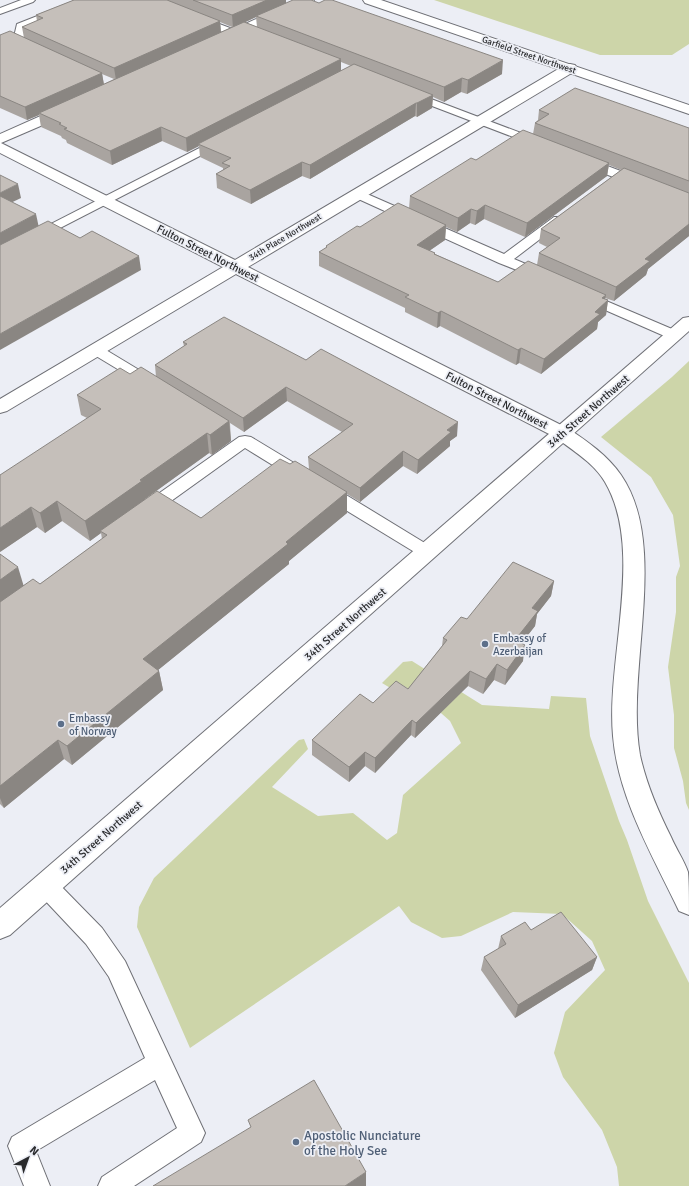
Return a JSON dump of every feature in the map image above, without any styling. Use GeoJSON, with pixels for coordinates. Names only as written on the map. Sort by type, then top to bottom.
{"type":"FeatureCollection","features":[{"type":"Feature","properties":{"kind":"street"},"geometry":{"type":"LineString","coordinates":[[214,43],[308,0]]}},
{"type":"Feature","properties":{"kind":"street","name":"Garfield Street Northwest"},"geometry":{"type":"LineString","coordinates":[[368,0],[689,110]]}},
{"type":"Feature","properties":{"kind":"street","name":"34th Place Northwest"},"geometry":{"type":"LineString","coordinates":[[0,407],[570,68]]}},
{"type":"Feature","properties":{"kind":"street"},"geometry":{"type":"LineString","coordinates":[[0,139],[82,102]]}},
{"type":"Feature","properties":{"kind":"street","name":"Fulton Street Northwest"},"geometry":{"type":"LineString","coordinates":[[0,147],[562,433],[592,456],[607,470],[618,486],[626,504],[633,554],[624,713],[626,746],[635,780],[644,804],[689,902]]}},
{"type":"Feature","properties":{"kind":"street","name":"34th Street Northwest"},"geometry":{"type":"LineString","coordinates":[[0,926],[689,322]]}},
{"type":"Feature","properties":{"kind":"lane"},"geometry":{"type":"LineString","coordinates":[[0,12],[30,0]]}},
{"type":"Feature","properties":{"kind":"lane"},"geometry":{"type":"LineString","coordinates":[[46,54],[18,41],[21,26],[88,0]]}},
{"type":"Feature","properties":{"kind":"lane"},"geometry":{"type":"LineString","coordinates":[[185,14],[239,31],[258,35]]}},
{"type":"Feature","properties":{"kind":"lane"},"geometry":{"type":"LineString","coordinates":[[397,89],[548,147]]}},
{"type":"Feature","properties":{"kind":"lane"},"geometry":{"type":"LineString","coordinates":[[0,255],[228,137]]}},
{"type":"Feature","properties":{"kind":"lane"},"geometry":{"type":"LineString","coordinates":[[576,158],[647,186]]}},
{"type":"Feature","properties":{"kind":"lane"},"geometry":{"type":"LineString","coordinates":[[606,184],[619,175]]}},
{"type":"Feature","properties":{"kind":"lane"},"geometry":{"type":"LineString","coordinates":[[358,194],[553,282]]}},
{"type":"Feature","properties":{"kind":"lane"},"geometry":{"type":"LineString","coordinates":[[504,260],[568,213]]}},
{"type":"Feature","properties":{"kind":"lane"},"geometry":{"type":"LineString","coordinates":[[574,291],[674,335]]}},
{"type":"Feature","properties":{"kind":"lane"},"geometry":{"type":"LineString","coordinates":[[96,350],[165,392]]}},
{"type":"Feature","properties":{"kind":"lane"},"geometry":{"type":"LineString","coordinates":[[135,519],[238,437],[427,552]]}},
{"type":"Feature","properties":{"kind":"lane"},"geometry":{"type":"LineString","coordinates":[[46,886],[94,936],[117,970],[192,1133],[111,1186]]}},
{"type":"Feature","properties":{"kind":"lane"},"geometry":{"type":"LineString","coordinates":[[37,1186],[21,1146],[160,1063]]}},
{"type":"Feature","properties":{"kind":"green space"},"geometry":{"type":"Polygon","coordinates":[[[434,0],[689,0],[689,44],[672,55],[600,55],[434,0]]]}},
{"type":"Feature","properties":{"kind":"green space"},"geometry":{"type":"Polygon","coordinates":[[[689,361],[689,810],[686,803],[683,781],[674,748],[674,715],[668,667],[676,612],[676,577],[680,566],[673,515],[651,477],[601,437],[689,361]]]}},
{"type":"Feature","properties":{"kind":"green space"},"geometry":{"type":"Polygon","coordinates":[[[412,661],[482,705],[549,709],[551,696],[586,698],[590,736],[619,821],[648,901],[689,983],[689,1186],[619,1186],[617,1167],[602,1130],[563,1077],[554,1053],[565,1012],[605,970],[592,941],[562,914],[513,912],[461,936],[442,938],[411,922],[399,906],[190,1048],[137,927],[139,907],[154,878],[299,740],[304,739],[308,749],[272,787],[318,816],[353,813],[387,840],[397,833],[403,795],[461,743],[450,721],[425,699],[399,683],[392,689],[382,683],[403,662],[412,661]]]}},
{"type":"Feature","properties":{"kind":"building"},"geometry":{"type":"Polygon","coordinates":[[[74,0],[167,0],[220,21],[114,68],[22,27],[43,18],[36,15],[74,0]]]}},
{"type":"Feature","properties":{"kind":"building"},"geometry":{"type":"Polygon","coordinates":[[[193,0],[267,0],[232,15],[193,0]]]}},
{"type":"Feature","properties":{"kind":"building"},"geometry":{"type":"Polygon","coordinates":[[[293,0],[311,0],[319,3],[325,0],[332,0],[503,60],[468,80],[462,78],[444,87],[256,16],[293,0]]]}},
{"type":"Feature","properties":{"kind":"building"},"geometry":{"type":"Polygon","coordinates":[[[244,22],[341,59],[186,138],[161,127],[110,151],[64,129],[67,128],[59,124],[61,123],[39,113],[244,22]]]}},
{"type":"Feature","properties":{"kind":"building"},"geometry":{"type":"Polygon","coordinates":[[[10,31],[102,73],[25,107],[0,96],[0,35],[10,31]]]}},
{"type":"Feature","properties":{"kind":"building"},"geometry":{"type":"Polygon","coordinates":[[[354,64],[433,95],[416,103],[310,165],[302,162],[250,190],[216,174],[230,166],[222,163],[231,158],[198,144],[354,64]]]}},
{"type":"Feature","properties":{"kind":"building"},"geometry":{"type":"Polygon","coordinates":[[[575,88],[689,128],[689,181],[535,123],[549,114],[539,110],[575,88]]]}},
{"type":"Feature","properties":{"kind":"building"},"geometry":{"type":"Polygon","coordinates":[[[523,130],[609,163],[527,223],[485,205],[477,211],[471,209],[458,218],[410,196],[471,158],[476,160],[523,130]]]}},
{"type":"Feature","properties":{"kind":"building"},"geometry":{"type":"Polygon","coordinates":[[[624,168],[689,193],[689,224],[645,259],[650,261],[616,287],[539,253],[560,238],[541,229],[624,168]]]}},
{"type":"Feature","properties":{"kind":"building"},"geometry":{"type":"Polygon","coordinates":[[[0,175],[18,184],[0,193],[0,175]]]}},
{"type":"Feature","properties":{"kind":"building"},"geometry":{"type":"Polygon","coordinates":[[[0,196],[36,214],[0,233],[0,196]]]}},
{"type":"Feature","properties":{"kind":"building"},"geometry":{"type":"Polygon","coordinates":[[[398,203],[446,225],[417,245],[435,253],[434,254],[498,282],[528,261],[606,295],[602,298],[608,300],[595,312],[600,314],[544,359],[521,348],[518,350],[441,311],[438,313],[405,297],[409,295],[319,252],[357,226],[360,227],[398,203]]]}},
{"type":"Feature","properties":{"kind":"building"},"geometry":{"type":"Polygon","coordinates":[[[48,221],[80,238],[92,231],[139,256],[0,334],[0,245],[48,221]]]}},
{"type":"Feature","properties":{"kind":"building"},"geometry":{"type":"Polygon","coordinates":[[[224,317],[306,360],[321,349],[458,422],[447,430],[451,432],[418,460],[403,451],[360,488],[308,457],[353,424],[286,387],[243,418],[155,365],[187,344],[183,342],[224,317]]]}},
{"type":"Feature","properties":{"kind":"building"},"geometry":{"type":"Polygon","coordinates":[[[141,367],[229,421],[210,435],[207,433],[85,521],[57,501],[40,513],[31,507],[0,528],[0,475],[101,409],[77,395],[120,368],[130,374],[141,367]]]}},
{"type":"Feature","properties":{"kind":"building"},"geometry":{"type":"Polygon","coordinates":[[[280,459],[290,464],[295,461],[347,492],[286,542],[288,544],[143,659],[159,671],[67,746],[58,740],[0,786],[0,602],[33,579],[40,584],[107,535],[100,531],[157,491],[201,518],[280,459]]]}},
{"type":"Feature","properties":{"kind":"building"},"geometry":{"type":"Polygon","coordinates":[[[0,554],[18,567],[0,580],[0,554]]]}},
{"type":"Feature","properties":{"kind":"building"},"geometry":{"type":"Polygon","coordinates":[[[513,562],[554,581],[532,608],[538,611],[515,640],[525,645],[507,670],[497,664],[486,679],[470,671],[416,723],[412,720],[375,758],[365,752],[349,767],[312,740],[360,694],[373,703],[396,681],[408,689],[447,640],[443,638],[461,617],[467,619],[513,562]]]}},
{"type":"Feature","properties":{"kind":"building"},"geometry":{"type":"Polygon","coordinates":[[[561,912],[597,957],[518,1005],[484,957],[506,944],[501,936],[525,922],[531,930],[561,912]]]}},
{"type":"Feature","properties":{"kind":"building","name":"Apostolic Nunciature of the Holy See"},"geometry":{"type":"Polygon","coordinates":[[[314,1080],[366,1172],[345,1186],[153,1186],[251,1127],[248,1120],[314,1080]]]}},
{"type":"Feature","properties":{"kind":"place","name":"Embassy of Azerbaijan"},"geometry":{"type":"Point","coordinates":[485,644]}},
{"type":"Feature","properties":{"kind":"place","name":"Embassy of Norway"},"geometry":{"type":"Point","coordinates":[61,724]}},
{"type":"Feature","properties":{"kind":"place","name":"Apostolic Nunciature of the Holy See"},"geometry":{"type":"Point","coordinates":[296,1142]}}]}
